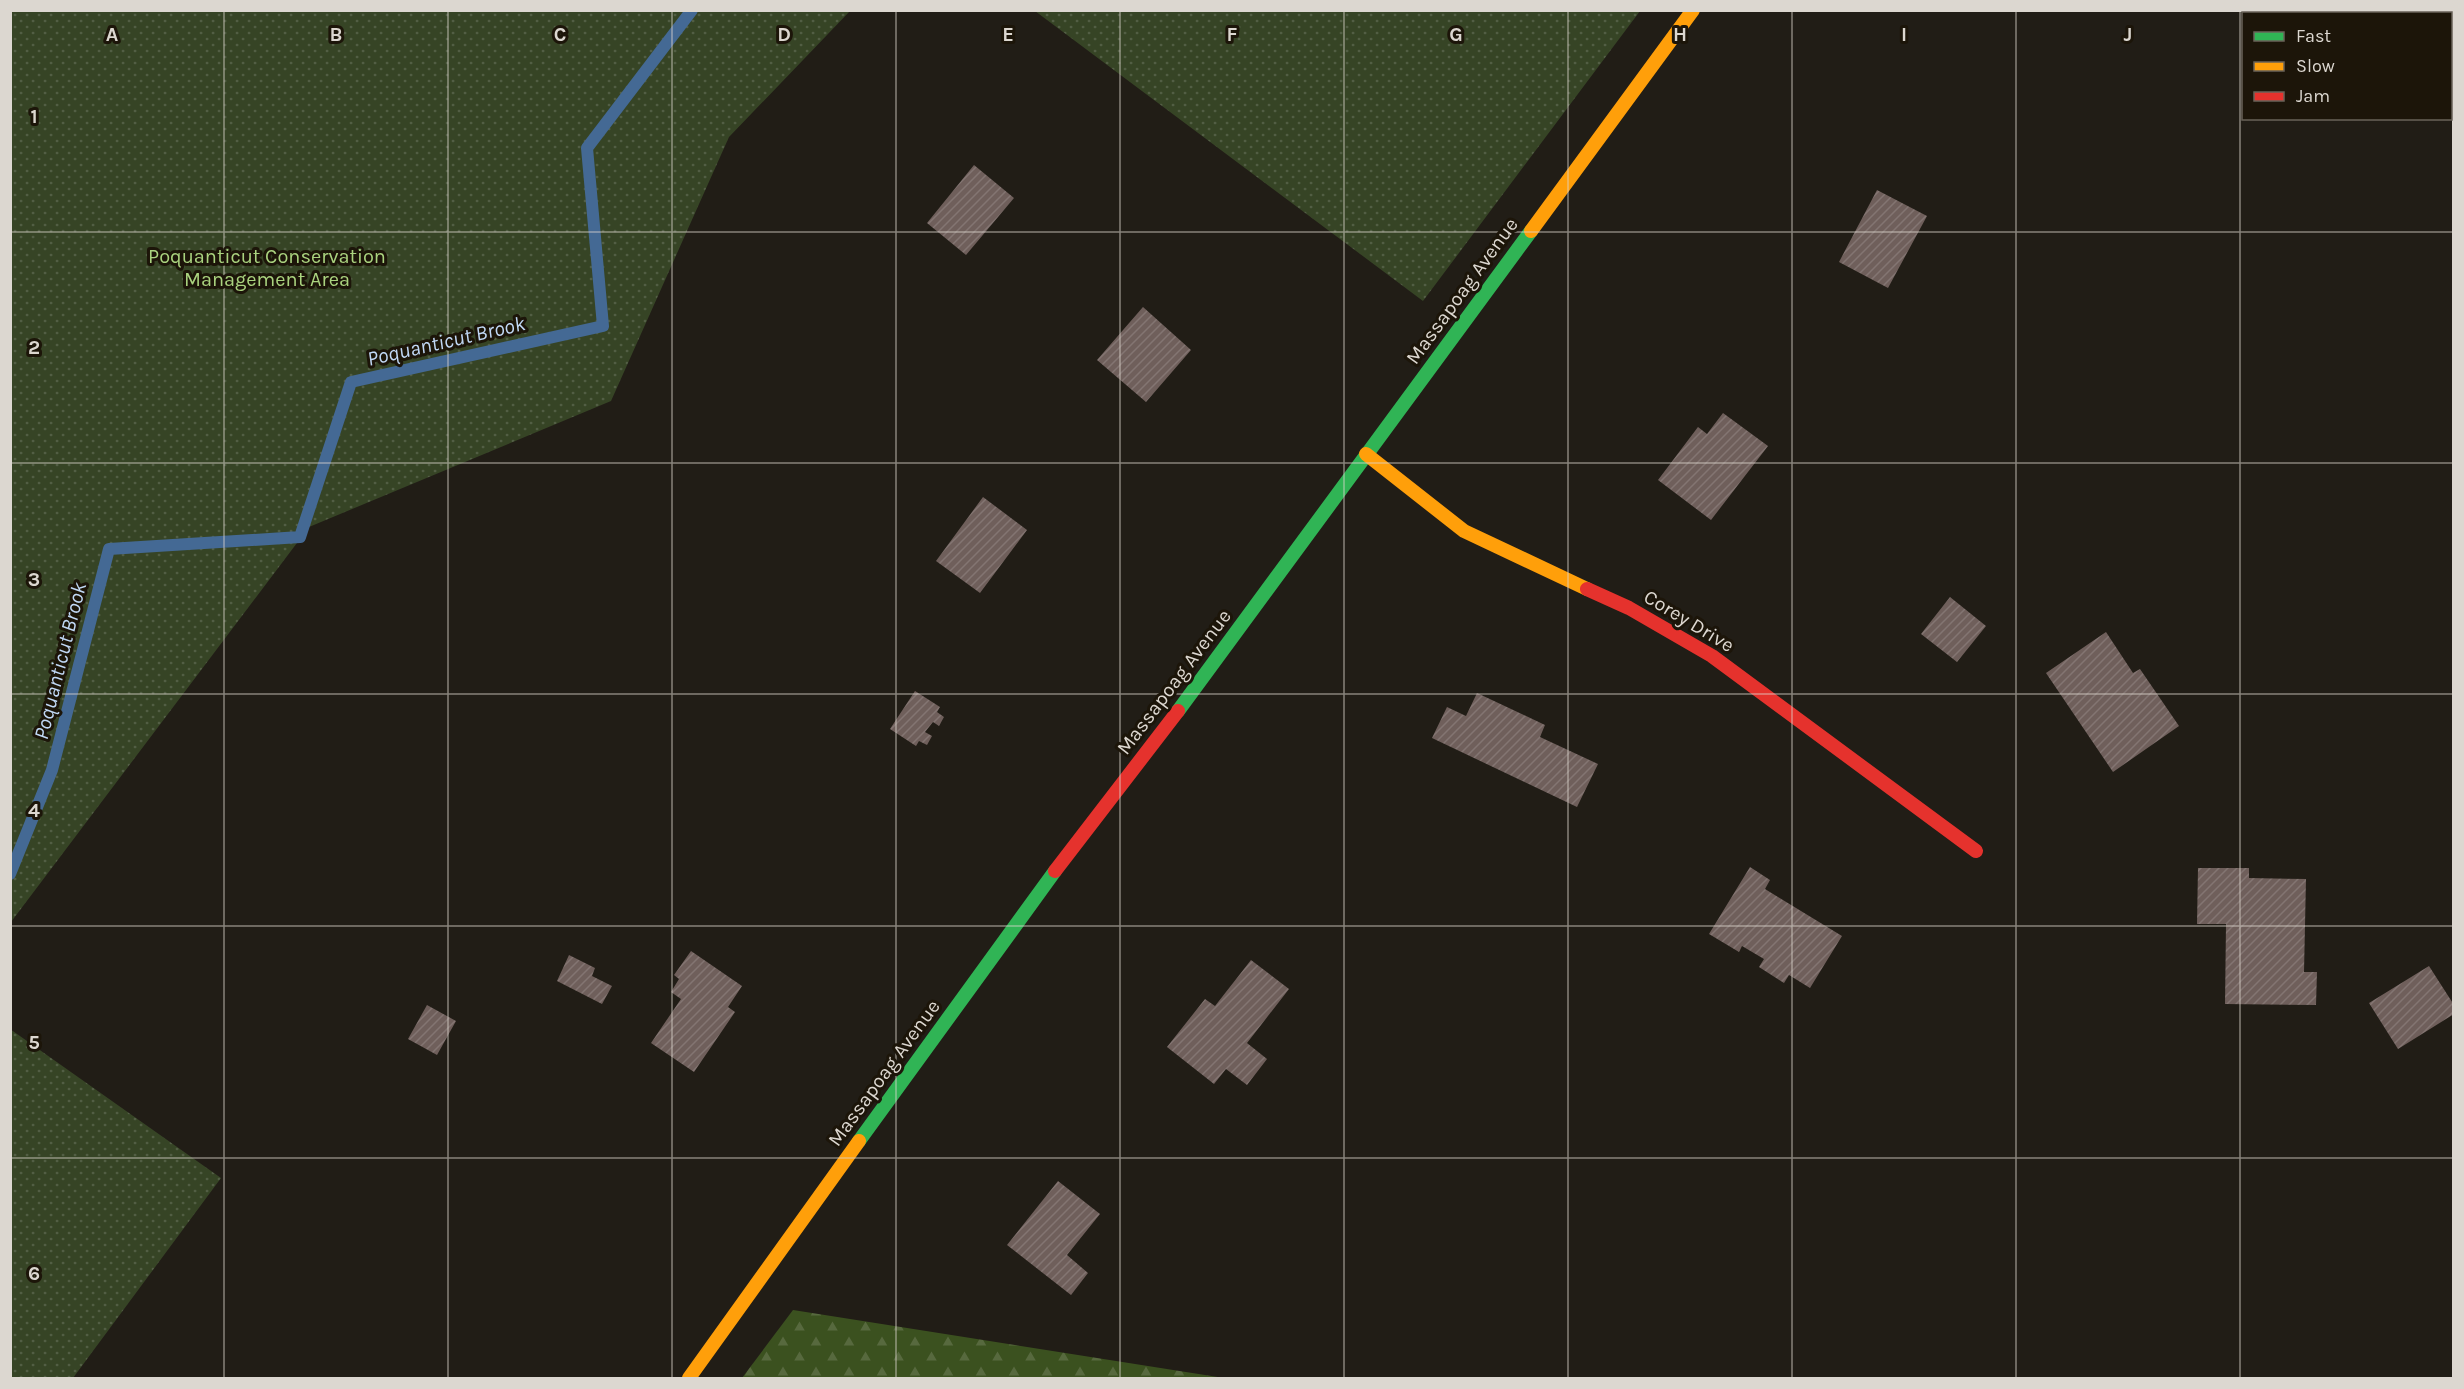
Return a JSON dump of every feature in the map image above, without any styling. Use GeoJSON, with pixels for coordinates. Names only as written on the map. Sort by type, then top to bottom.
{"type":"FeatureCollection","features":[{"type":"Feature","properties":{"kind":"main road","name":"Massapoag Avenue"},"geometry":{"type":"LineString","coordinates":[[689,1378],[1032,900],[1177,713],[1693,10]]}},
{"type":"Feature","properties":{"kind":"main road","name":"Corey Drive"},"geometry":{"type":"LineString","coordinates":[[1366,454],[1464,531],[1629,608],[1712,656],[1976,851]]}},
{"type":"Feature","properties":{"kind":"green space","name":"Poquanticut Conservation Management Area"},"geometry":{"type":"Polygon","coordinates":[[[11,10],[850,11],[729,137],[611,401],[309,527],[11,922],[11,10]]]}},
{"type":"Feature","properties":{"kind":"green space"},"geometry":{"type":"Polygon","coordinates":[[[1035,11],[1640,11],[1423,301],[1035,11]]]}},
{"type":"Feature","properties":{"kind":"green space"},"geometry":{"type":"Polygon","coordinates":[[[10,1029],[221,1178],[73,1378],[11,1378],[10,1029]]]}},
{"type":"Feature","properties":{"kind":"green space"},"geometry":{"type":"Polygon","coordinates":[[[793,1310],[1224,1378],[742,1378],[793,1310]]]}},
{"type":"Feature","properties":{"kind":"building"},"geometry":{"type":"Polygon","coordinates":[[[974,165],[1014,198],[966,255],[927,223],[974,165]]]}},
{"type":"Feature","properties":{"kind":"building"},"geometry":{"type":"Polygon","coordinates":[[[1877,190],[1927,216],[1888,288],[1839,262],[1877,190]]]}},
{"type":"Feature","properties":{"kind":"building"},"geometry":{"type":"Polygon","coordinates":[[[1143,307],[1191,350],[1146,402],[1097,360],[1143,307]]]}},
{"type":"Feature","properties":{"kind":"building"},"geometry":{"type":"Polygon","coordinates":[[[1723,413],[1768,446],[1711,520],[1658,480],[1698,427],[1707,434],[1723,413]]]}},
{"type":"Feature","properties":{"kind":"building"},"geometry":{"type":"Polygon","coordinates":[[[983,497],[1027,530],[980,593],[936,561],[983,497]]]}},
{"type":"Feature","properties":{"kind":"building"},"geometry":{"type":"Polygon","coordinates":[[[1950,597],[1986,626],[1957,662],[1921,634],[1950,597]]]}},
{"type":"Feature","properties":{"kind":"building"},"geometry":{"type":"Polygon","coordinates":[[[2106,632],[2133,673],[2140,669],[2179,726],[2113,772],[2046,673],[2106,632]]]}},
{"type":"Feature","properties":{"kind":"building"},"geometry":{"type":"Polygon","coordinates":[[[915,691],[940,707],[937,712],[944,717],[939,726],[933,722],[925,732],[932,736],[927,745],[919,741],[916,746],[890,729],[915,691]]]}},
{"type":"Feature","properties":{"kind":"building"},"geometry":{"type":"Polygon","coordinates":[[[1477,693],[1545,725],[1540,737],[1598,764],[1577,807],[1432,738],[1447,707],[1466,716],[1477,693]]]}},
{"type":"Feature","properties":{"kind":"building"},"geometry":{"type":"Polygon","coordinates":[[[1750,867],[1770,880],[1765,889],[1842,936],[1810,988],[1789,975],[1784,983],[1759,967],[1764,959],[1742,946],[1739,952],[1709,934],[1750,867]]]}},
{"type":"Feature","properties":{"kind":"building"},"geometry":{"type":"Polygon","coordinates":[[[2198,868],[2249,868],[2249,878],[2306,879],[2304,972],[2317,972],[2316,1005],[2225,1004],[2226,924],[2197,924],[2198,868]]]}},
{"type":"Feature","properties":{"kind":"building"},"geometry":{"type":"Polygon","coordinates":[[[691,951],[742,986],[728,1007],[735,1012],[694,1072],[651,1043],[681,999],[671,992],[679,979],[674,975],[691,951]]]}},
{"type":"Feature","properties":{"kind":"building"},"geometry":{"type":"Polygon","coordinates":[[[569,955],[595,968],[592,976],[612,986],[602,1004],[557,981],[569,955]]]}},
{"type":"Feature","properties":{"kind":"building"},"geometry":{"type":"Polygon","coordinates":[[[1251,960],[1289,989],[1247,1043],[1267,1059],[1247,1085],[1226,1069],[1214,1084],[1167,1047],[1205,999],[1215,1006],[1251,960]]]}},
{"type":"Feature","properties":{"kind":"building"},"geometry":{"type":"Polygon","coordinates":[[[2429,966],[2454,1005],[2454,1014],[2398,1049],[2369,1003],[2429,966]]]}},
{"type":"Feature","properties":{"kind":"building"},"geometry":{"type":"Polygon","coordinates":[[[427,1005],[456,1021],[437,1055],[408,1039],[427,1005]]]}},
{"type":"Feature","properties":{"kind":"building"},"geometry":{"type":"Polygon","coordinates":[[[1058,1181],[1100,1214],[1067,1255],[1088,1273],[1071,1295],[1007,1245],[1058,1181]]]}},
{"type":"Feature","properties":{"kind":"waterway","name":"Poquanticut Brook"},"geometry":{"type":"LineString","coordinates":[[10,874],[52,770],[109,549],[300,537],[351,382],[603,326],[587,148],[692,10]]}},
{"type":"Feature","properties":{"kind":"traffic: fast"},"geometry":{"type":"LineString","coordinates":[[1178,711],[1531,231]]}},
{"type":"Feature","properties":{"kind":"traffic: fast"},"geometry":{"type":"LineString","coordinates":[[859,1141],[1055,871]]}},
{"type":"Feature","properties":{"kind":"traffic: slow"},"geometry":{"type":"LineString","coordinates":[[1531,231],[1693,10]]}},
{"type":"Feature","properties":{"kind":"traffic: slow"},"geometry":{"type":"LineString","coordinates":[[1366,454],[1464,531],[1587,589]]}},
{"type":"Feature","properties":{"kind":"traffic: slow"},"geometry":{"type":"LineString","coordinates":[[689,1378],[859,1141]]}},
{"type":"Feature","properties":{"kind":"traffic: jam"},"geometry":{"type":"LineString","coordinates":[[1587,589],[1629,608],[1712,656],[1976,851]]}},
{"type":"Feature","properties":{"kind":"traffic: jam"},"geometry":{"type":"LineString","coordinates":[[1055,871],[1178,711]]}}]}
